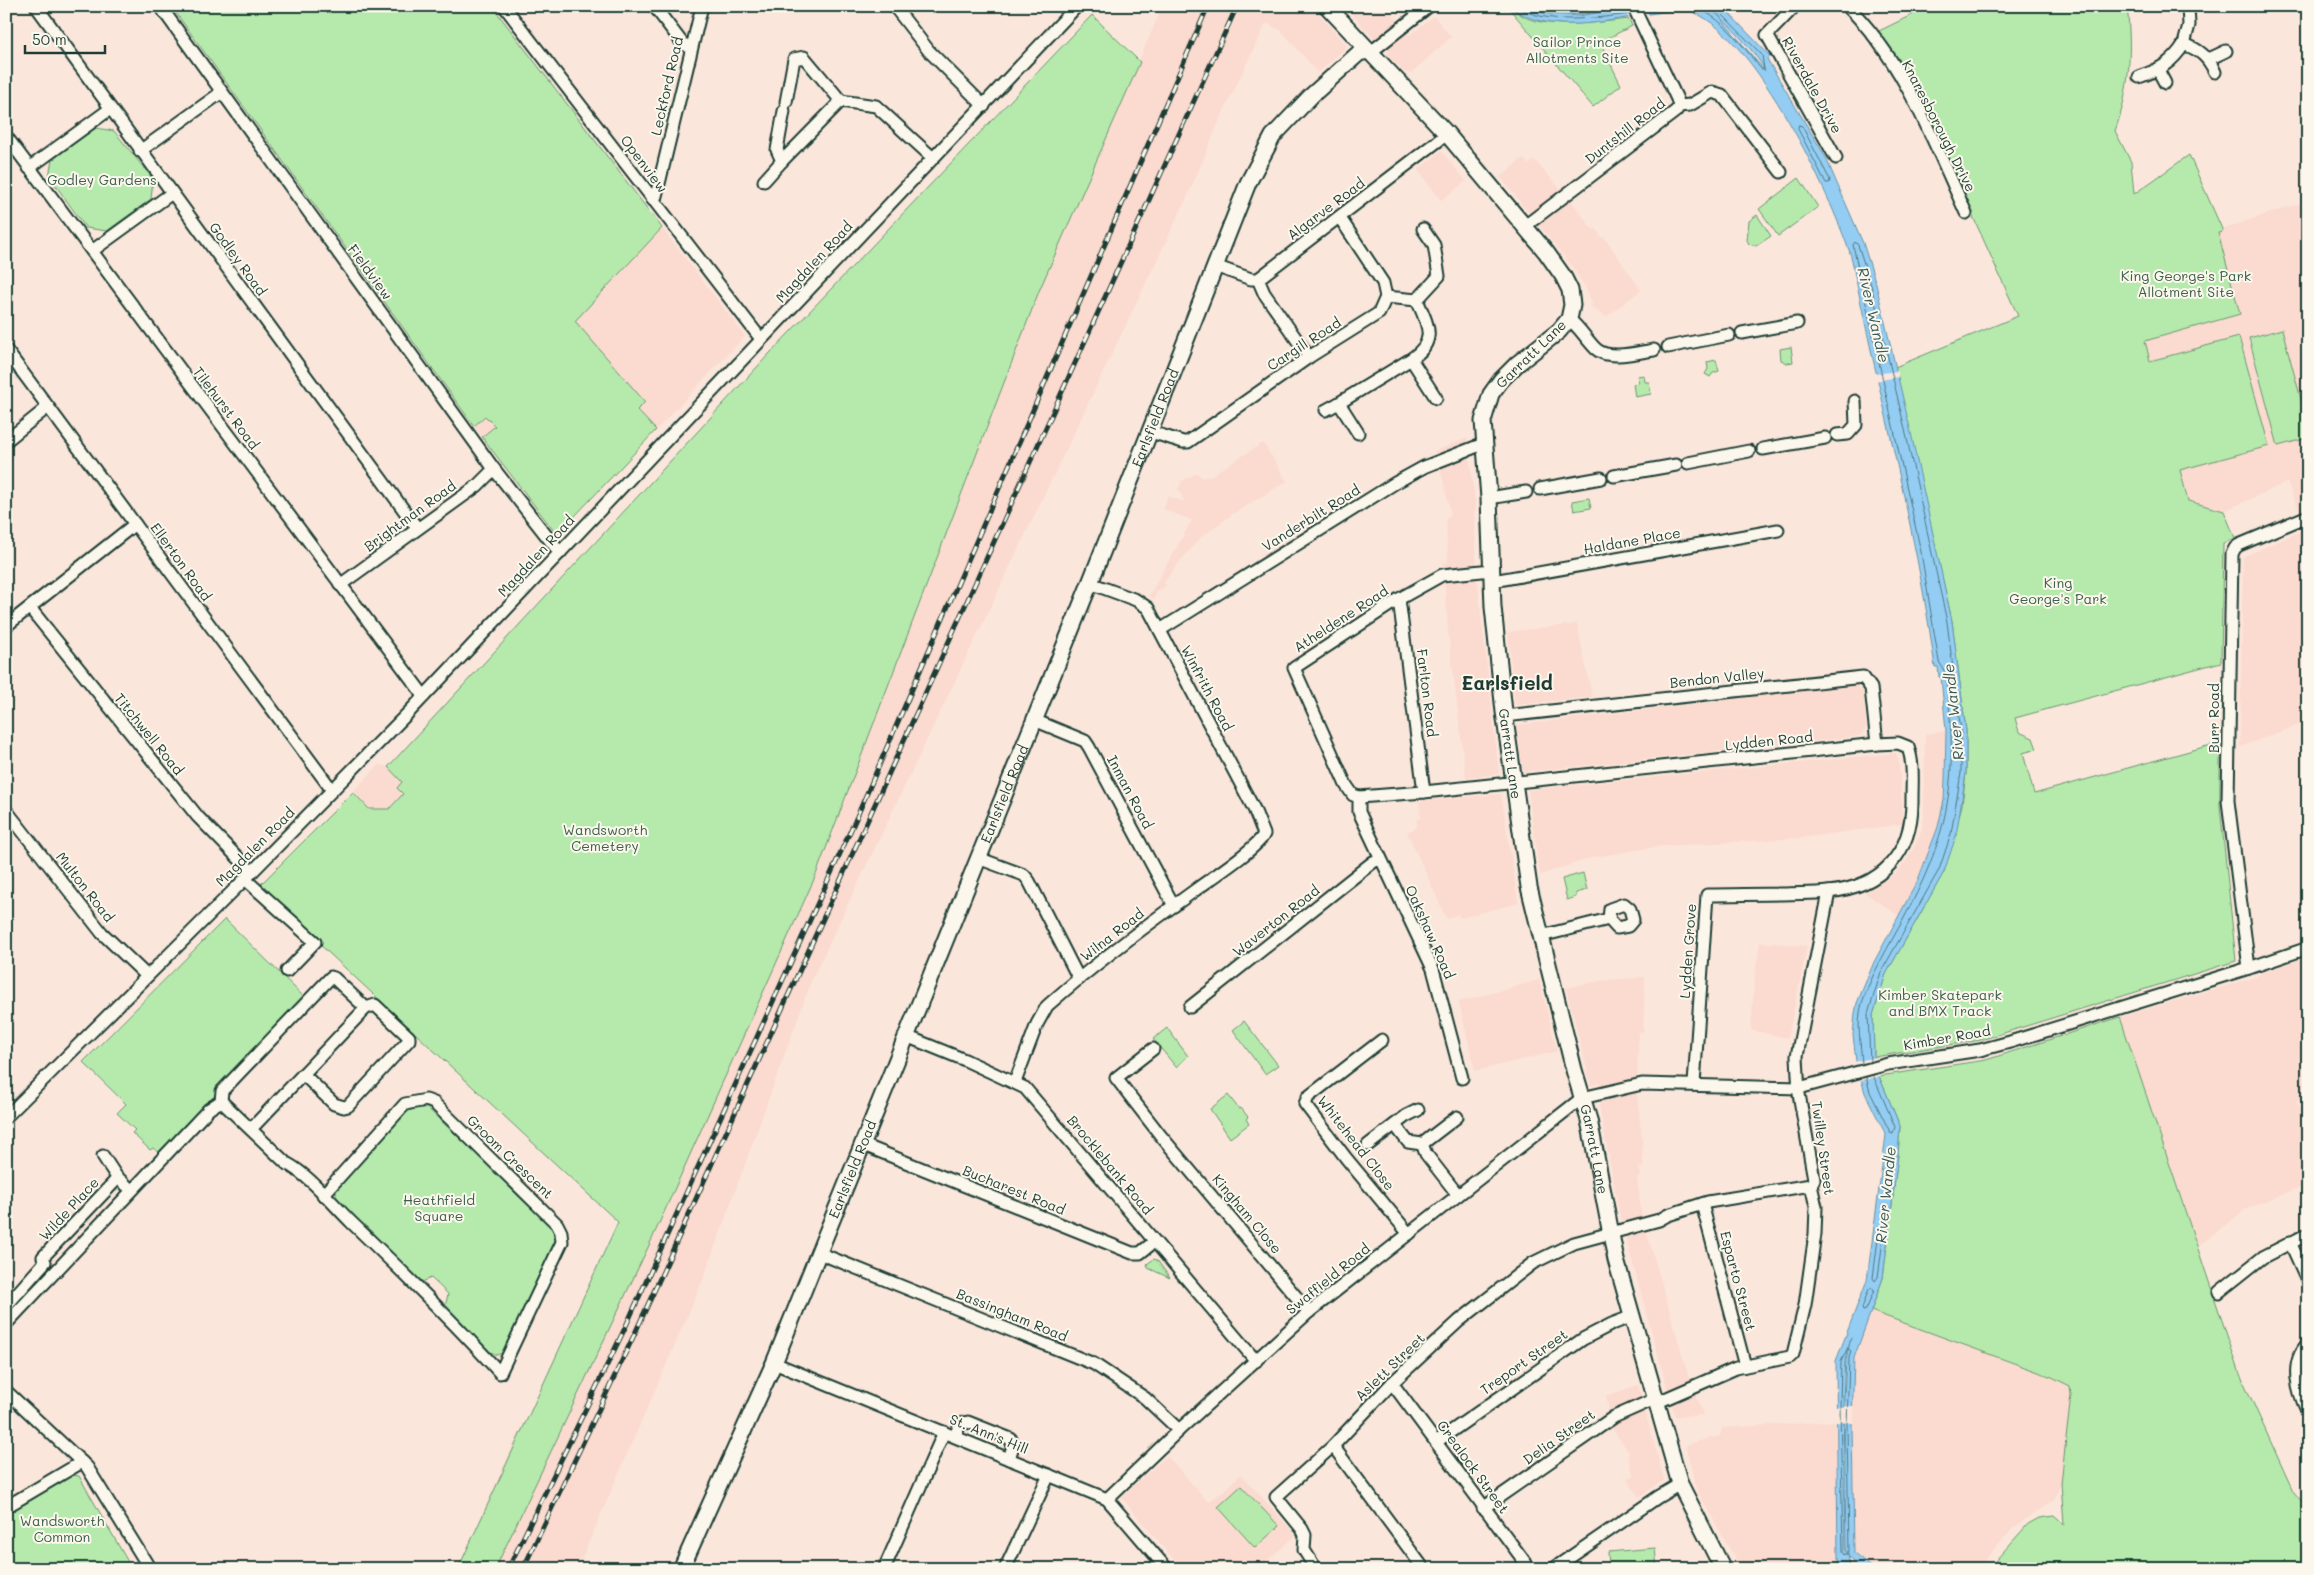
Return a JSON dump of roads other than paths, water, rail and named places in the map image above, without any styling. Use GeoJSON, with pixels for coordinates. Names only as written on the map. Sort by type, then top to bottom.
{"type":"FeatureCollection","features":[{"type":"Feature","properties":{"kind":"main road","name":"Garratt Lane"},"geometry":{"type":"LineString","coordinates":[[1328,6],[1447,134],[1525,226],[1567,282],[1572,305],[1569,319],[1560,331],[1517,364],[1491,394],[1483,421],[1489,498],[1493,607],[1513,783],[1529,887],[1589,1120],[1610,1233],[1680,1484],[1723,1569]]}},
{"type":"Feature","properties":{"kind":"main road","name":"Earlsfield Road"},"geometry":{"type":"LineString","coordinates":[[681,1569],[774,1363],[861,1144],[1151,432],[1248,183],[1273,136],[1292,114],[1348,62],[1359,53],[1369,50]]}},
{"type":"Feature","properties":{"kind":"street","name":"Godley Road"},"geometry":{"type":"LineString","coordinates":[[36,6],[417,528]]}},
{"type":"Feature","properties":{"kind":"street","name":"Fieldview"},"geometry":{"type":"LineString","coordinates":[[160,6],[494,469],[560,552]]}},
{"type":"Feature","properties":{"kind":"street","name":"Openview"},"geometry":{"type":"LineString","coordinates":[[504,6],[761,339]]}},
{"type":"Feature","properties":{"kind":"street"},"geometry":{"type":"LineString","coordinates":[[654,6],[683,44],[691,47]]}},
{"type":"Feature","properties":{"kind":"street","name":"Leckford Road"},"geometry":{"type":"LineString","coordinates":[[653,200],[657,191],[702,6]]}},
{"type":"Feature","properties":{"kind":"street"},"geometry":{"type":"LineString","coordinates":[[894,6],[929,51],[984,106]]}},
{"type":"Feature","properties":{"kind":"street"},"geometry":{"type":"LineString","coordinates":[[1369,50],[1381,44],[1429,6]]}},
{"type":"Feature","properties":{"kind":"street","name":"Duntshill Road"},"geometry":{"type":"LineString","coordinates":[[1525,226],[1676,111],[1678,106],[1672,88],[1633,6]]}},
{"type":"Feature","properties":{"kind":"street","name":"Riverdale Drive"},"geometry":{"type":"LineString","coordinates":[[1794,6],[1767,35],[1836,158]]}},
{"type":"Feature","properties":{"kind":"street","name":"Knaresborough Drive"},"geometry":{"type":"LineString","coordinates":[[1847,6],[1870,31],[1899,72],[1966,212]]}},
{"type":"Feature","properties":{"kind":"street"},"geometry":{"type":"LineString","coordinates":[[2139,77],[2158,70],[2170,62],[2184,44],[2189,25],[2188,6]]}},
{"type":"Feature","properties":{"kind":"street","name":"Magdalen Road"},"geometry":{"type":"LineString","coordinates":[[6,1117],[249,876],[424,696],[984,106],[1073,8]]}},
{"type":"Feature","properties":{"kind":"street"},"geometry":{"type":"LineString","coordinates":[[2184,44],[2209,59],[2215,72]]}},
{"type":"Feature","properties":{"kind":"street"},"geometry":{"type":"LineString","coordinates":[[2209,59],[2226,51]]}},
{"type":"Feature","properties":{"kind":"street"},"geometry":{"type":"LineString","coordinates":[[782,161],[777,150],[794,59],[804,57],[841,101],[876,106],[933,158]]}},
{"type":"Feature","properties":{"kind":"street"},"geometry":{"type":"LineString","coordinates":[[2158,70],[2166,84]]}},
{"type":"Feature","properties":{"kind":"street"},"geometry":{"type":"LineString","coordinates":[[140,151],[222,92]]}},
{"type":"Feature","properties":{"kind":"street"},"geometry":{"type":"LineString","coordinates":[[1678,106],[1690,105],[1712,92],[1722,95],[1781,172]]}},
{"type":"Feature","properties":{"kind":"street"},"geometry":{"type":"LineString","coordinates":[[764,181],[841,101]]}},
{"type":"Feature","properties":{"kind":"street"},"geometry":{"type":"LineString","coordinates":[[30,168],[110,109]]}},
{"type":"Feature","properties":{"kind":"street","name":"Algarve Road"},"geometry":{"type":"LineString","coordinates":[[1258,279],[1340,218],[1447,134]]}},
{"type":"Feature","properties":{"kind":"street","name":"Tilehurst Road"},"geometry":{"type":"LineString","coordinates":[[6,136],[424,696]]}},
{"type":"Feature","properties":{"kind":"street"},"geometry":{"type":"LineString","coordinates":[[92,250],[172,193]]}},
{"type":"Feature","properties":{"kind":"street"},"geometry":{"type":"LineString","coordinates":[[1340,218],[1383,283],[1386,297],[1417,300]]}},
{"type":"Feature","properties":{"kind":"street"},"geometry":{"type":"LineString","coordinates":[[1417,300],[1439,276],[1434,245],[1423,229]]}},
{"type":"Feature","properties":{"kind":"street"},"geometry":{"type":"LineString","coordinates":[[1215,266],[1251,279],[1258,279],[1264,292],[1309,357]]}},
{"type":"Feature","properties":{"kind":"street","name":"Cargill Road"},"geometry":{"type":"LineString","coordinates":[[1151,432],[1177,441],[1188,442],[1309,357],[1380,313],[1386,297]]}},
{"type":"Feature","properties":{"kind":"street"},"geometry":{"type":"LineString","coordinates":[[1326,410],[1420,353],[1428,340],[1429,334],[1428,324],[1417,300]]}},
{"type":"Feature","properties":{"kind":"street"},"geometry":{"type":"LineString","coordinates":[[1569,319],[1580,328],[1597,350],[1619,355],[1654,350]]}},
{"type":"Feature","properties":{"kind":"street"},"geometry":{"type":"LineString","coordinates":[[1742,333],[1797,323]]}},
{"type":"Feature","properties":{"kind":"street"},"geometry":{"type":"LineString","coordinates":[[1668,347],[1729,336]]}},
{"type":"Feature","properties":{"kind":"street","name":"Ellerton Road"},"geometry":{"type":"LineString","coordinates":[[6,350],[332,790]]}},
{"type":"Feature","properties":{"kind":"street"},"geometry":{"type":"LineString","coordinates":[[1411,359],[1436,398]]}},
{"type":"Feature","properties":{"kind":"street"},"geometry":{"type":"LineString","coordinates":[[1339,402],[1358,433]]}},
{"type":"Feature","properties":{"kind":"street"},"geometry":{"type":"LineString","coordinates":[[1837,435],[1848,434],[1856,425],[1855,402]]}},
{"type":"Feature","properties":{"kind":"street"},"geometry":{"type":"LineString","coordinates":[[6,441],[48,407]]}},
{"type":"Feature","properties":{"kind":"street"},"geometry":{"type":"LineString","coordinates":[[1763,449],[1824,438]]}},
{"type":"Feature","properties":{"kind":"street","name":"Vanderbilt Road"},"geometry":{"type":"LineString","coordinates":[[1160,630],[1395,482],[1424,467],[1484,444]]}},
{"type":"Feature","properties":{"kind":"street"},"geometry":{"type":"LineString","coordinates":[[1688,463],[1749,452]]}},
{"type":"Feature","properties":{"kind":"street"},"geometry":{"type":"LineString","coordinates":[[1614,476],[1676,465]]}},
{"type":"Feature","properties":{"kind":"street","name":"Brightman Road"},"geometry":{"type":"LineString","coordinates":[[340,584],[477,486],[494,469]]}},
{"type":"Feature","properties":{"kind":"street"},"geometry":{"type":"LineString","coordinates":[[1540,489],[1601,478]]}},
{"type":"Feature","properties":{"kind":"street"},"geometry":{"type":"LineString","coordinates":[[1489,498],[1526,492]]}},
{"type":"Feature","properties":{"kind":"street","name":"Burr Road"},"geometry":{"type":"LineString","coordinates":[[2249,968],[2228,801],[2232,554],[2239,545],[2308,516]]}},
{"type":"Feature","properties":{"kind":"street"},"geometry":{"type":"LineString","coordinates":[[6,626],[135,524]]}},
{"type":"Feature","properties":{"kind":"street","name":"Haldane Place"},"geometry":{"type":"LineString","coordinates":[[1492,575],[1778,530]]}},
{"type":"Feature","properties":{"kind":"street","name":"Atheldene Road"},"geometry":{"type":"LineString","coordinates":[[1360,797],[1353,795],[1346,785],[1294,668],[1399,599],[1442,575],[1492,575]]}},
{"type":"Feature","properties":{"kind":"street","name":"Winfrith Road"},"geometry":{"type":"LineString","coordinates":[[1090,583],[1136,600],[1148,608],[1264,829],[1262,838]]}},
{"type":"Feature","properties":{"kind":"street","name":"Farlton Road"},"geometry":{"type":"LineString","coordinates":[[1399,599],[1424,792]]}},
{"type":"Feature","properties":{"kind":"street","name":"Titchwell Road"},"geometry":{"type":"LineString","coordinates":[[30,608],[198,818],[249,876],[315,942],[287,971]]}},
{"type":"Feature","properties":{"kind":"street","name":"Bendon Valley"},"geometry":{"type":"LineString","coordinates":[[1505,716],[1863,677],[1870,688],[1877,744]]}},
{"type":"Feature","properties":{"kind":"street","name":"Inman Road"},"geometry":{"type":"LineString","coordinates":[[1034,720],[1084,741],[1089,747],[1174,906]]}},
{"type":"Feature","properties":{"kind":"street","name":"Lydden Road"},"geometry":{"type":"LineString","coordinates":[[1513,783],[1898,743],[1908,747],[1912,758],[1911,824],[1902,850],[1894,861]]}},
{"type":"Feature","properties":{"kind":"street"},"geometry":{"type":"LineString","coordinates":[[1380,859],[1359,812],[1360,797],[1513,783]]}},
{"type":"Feature","properties":{"kind":"street","name":"Multon Road"},"geometry":{"type":"LineString","coordinates":[[6,810],[102,933],[147,976]]}},
{"type":"Feature","properties":{"kind":"street","name":"Wilna Road"},"geometry":{"type":"LineString","coordinates":[[1015,1082],[1037,1024],[1047,1006],[1262,838]]}},
{"type":"Feature","properties":{"kind":"street"},"geometry":{"type":"LineString","coordinates":[[978,858],[1024,875],[1029,881],[1080,979]]}},
{"type":"Feature","properties":{"kind":"street","name":"Waverton Road"},"geometry":{"type":"LineString","coordinates":[[1190,1007],[1373,862],[1380,859]]}},
{"type":"Feature","properties":{"kind":"street","name":"Oakshaw Road"},"geometry":{"type":"LineString","coordinates":[[1380,859],[1433,969],[1462,1078]]}},
{"type":"Feature","properties":{"kind":"street","name":"Lydden Grove"},"geometry":{"type":"LineString","coordinates":[[1694,1084],[1706,895],[1829,892],[1852,887],[1872,879],[1887,870],[1894,861]]}},
{"type":"Feature","properties":{"kind":"street","name":"Twilley Street"},"geometry":{"type":"LineString","coordinates":[[1657,1400],[1745,1366],[1790,1357],[1793,1354],[1805,1305],[1815,1234],[1816,1207],[1811,1185],[1814,1178],[1799,1088],[1797,1056],[1829,892]]}},
{"type":"Feature","properties":{"kind":"street"},"geometry":{"type":"LineString","coordinates":[[1541,936],[1609,920]]}},
{"type":"Feature","properties":{"kind":"street","name":"Kimber Road"},"geometry":{"type":"LineString","coordinates":[[1582,1098],[1637,1084],[1799,1088],[1880,1066],[1980,1050],[2010,1042],[2308,948]]}},
{"type":"Feature","properties":{"kind":"street"},"geometry":{"type":"LineString","coordinates":[[221,1101],[222,1091],[331,977],[366,1008]]}},
{"type":"Feature","properties":{"kind":"street"},"geometry":{"type":"LineString","coordinates":[[251,1129],[303,1074],[366,1008],[375,1004],[407,1034],[409,1040],[348,1106],[341,1107],[334,1104],[303,1074]]}},
{"type":"Feature","properties":{"kind":"street","name":"Brocklebank Road"},"geometry":{"type":"LineString","coordinates":[[906,1036],[1015,1082],[1034,1097],[1256,1361]]}},
{"type":"Feature","properties":{"kind":"street","name":"Whitehead Close"},"geometry":{"type":"LineString","coordinates":[[1382,1040],[1308,1097],[1305,1104],[1408,1234]]}},
{"type":"Feature","properties":{"kind":"street","name":"Kingham Close"},"geometry":{"type":"LineString","coordinates":[[1152,1049],[1116,1078],[1161,1136],[1310,1312]]}},
{"type":"Feature","properties":{"kind":"street","name":"Swaffield Road"},"geometry":{"type":"LineString","coordinates":[[1107,1499],[1179,1430],[1310,1312],[1582,1098]]}},
{"type":"Feature","properties":{"kind":"street","name":"Groom Crescent"},"geometry":{"type":"LineString","coordinates":[[426,1100],[434,1104],[557,1224],[561,1232],[562,1242],[500,1373],[458,1327],[323,1195],[405,1104],[426,1100]]}},
{"type":"Feature","properties":{"kind":"street"},"geometry":{"type":"LineString","coordinates":[[221,1101],[323,1195]]}},
{"type":"Feature","properties":{"kind":"street"},"geometry":{"type":"LineString","coordinates":[[6,1324],[209,1109],[221,1101]]}},
{"type":"Feature","properties":{"kind":"street"},"geometry":{"type":"LineString","coordinates":[[1368,1145],[1418,1110]]}},
{"type":"Feature","properties":{"kind":"street"},"geometry":{"type":"LineString","coordinates":[[1395,1125],[1408,1142],[1422,1144],[1457,1117]]}},
{"type":"Feature","properties":{"kind":"street","name":"Bucharest Road"},"geometry":{"type":"LineString","coordinates":[[861,1144],[1132,1253],[1140,1253],[1154,1242]]}},
{"type":"Feature","properties":{"kind":"street"},"geometry":{"type":"LineString","coordinates":[[1422,1144],[1426,1154],[1458,1195]]}},
{"type":"Feature","properties":{"kind":"street","name":"Wilde Place"},"geometry":{"type":"LineString","coordinates":[[6,1306],[45,1262],[43,1257],[123,1182],[103,1156]]}},
{"type":"Feature","properties":{"kind":"street","name":"Aslett Street"},"geometry":{"type":"LineString","coordinates":[[1316,1569],[1304,1550],[1305,1536],[1302,1529],[1276,1496],[1333,1446],[1392,1383],[1459,1321],[1533,1263],[1574,1244],[1656,1221],[1702,1204],[1724,1198],[1811,1185]]}},
{"type":"Feature","properties":{"kind":"street","name":"Esparto Street"},"geometry":{"type":"LineString","coordinates":[[1702,1204],[1745,1366]]}},
{"type":"Feature","properties":{"kind":"street"},"geometry":{"type":"LineString","coordinates":[[2219,1292],[2263,1257],[2308,1234]]}},
{"type":"Feature","properties":{"kind":"street"},"geometry":{"type":"LineString","coordinates":[[2290,1242],[2308,1282]]}},
{"type":"Feature","properties":{"kind":"street","name":"Bassingham Road"},"geometry":{"type":"LineString","coordinates":[[819,1252],[1094,1364],[1145,1398],[1179,1430]]}},
{"type":"Feature","properties":{"kind":"street","name":"Treport Street"},"geometry":{"type":"LineString","coordinates":[[1436,1442],[1583,1339],[1612,1324],[1633,1316]]}},
{"type":"Feature","properties":{"kind":"street"},"geometry":{"type":"LineString","coordinates":[[2308,1342],[2300,1354],[2296,1377],[2298,1392],[2308,1412]]}},
{"type":"Feature","properties":{"kind":"street","name":"St. Ann's Hill"},"geometry":{"type":"LineString","coordinates":[[774,1363],[1107,1499],[1167,1569]]}},
{"type":"Feature","properties":{"kind":"street","name":"Crealock Street"},"geometry":{"type":"LineString","coordinates":[[1392,1383],[1530,1569]]}},
{"type":"Feature","properties":{"kind":"street"},"geometry":{"type":"LineString","coordinates":[[8,1395],[82,1462],[150,1569]]}},
{"type":"Feature","properties":{"kind":"street","name":"Delia Street"},"geometry":{"type":"LineString","coordinates":[[1483,1508],[1614,1417],[1657,1400]]}},
{"type":"Feature","properties":{"kind":"street"},"geometry":{"type":"LineString","coordinates":[[884,1569],[950,1434],[964,1422],[977,1425],[1011,1439],[1013,1446],[1009,1458]]}},
{"type":"Feature","properties":{"kind":"street"},"geometry":{"type":"LineString","coordinates":[[1333,1446],[1424,1569]]}},
{"type":"Feature","properties":{"kind":"street"},"geometry":{"type":"LineString","coordinates":[[6,1507],[82,1462]]}},
{"type":"Feature","properties":{"kind":"street"},"geometry":{"type":"LineString","coordinates":[[1005,1569],[1049,1475]]}},
{"type":"Feature","properties":{"kind":"street"},"geometry":{"type":"LineString","coordinates":[[1553,1569],[1680,1484]]}},
{"type":"Feature","properties":{"kind":"water","name":"River Wandle"},"geometry":{"type":"Polygon","coordinates":[[[1509,6],[1523,6],[1529,10],[1525,6],[1636,6],[1578,15],[1534,11],[1578,16],[1640,6],[1706,6],[1719,16],[1765,71],[1757,57],[1740,37],[1722,18],[1708,6],[1722,6],[1770,56],[1767,59],[1825,156],[1863,243],[1876,284],[1909,424],[1952,621],[1966,731],[1966,773],[1956,836],[1944,872],[1886,974],[1873,1015],[1874,1057],[1879,1076],[1900,1126],[1883,1278],[1854,1358],[1852,1425],[1854,1553],[1874,1569],[1839,1569],[1838,1558],[1836,1361],[1867,1280],[1886,1135],[1865,1093],[1856,1061],[1853,1035],[1857,1003],[1874,962],[1918,880],[1938,827],[1944,800],[1946,731],[1941,677],[1939,677],[1938,667],[1935,667],[1924,595],[1910,524],[1852,261],[1822,185],[1783,111],[1760,76],[1736,46],[1711,23],[1687,10],[1596,23],[1550,23],[1528,17],[1509,6]],[[1851,1337],[1845,1360],[1843,1398],[1845,1549],[1849,1558],[1848,1568],[1856,1567],[1856,1564],[1850,1558],[1846,1548],[1844,1398],[1846,1360],[1851,1337]]]}},
{"type":"Feature","properties":{"kind":"railway"},"geometry":{"type":"LineString","coordinates":[[508,1569],[625,1328],[858,814],[1208,6]]}},
{"type":"Feature","properties":{"kind":"railway"},"geometry":{"type":"LineString","coordinates":[[523,1569],[636,1331],[1237,6]]}},
{"type":"Feature","properties":{"kind":"district","name":"Earlsfield"},"geometry":{"type":"Point","coordinates":[1507,683]}},
{"type":"Feature","properties":{"kind":"park label","name":"Sailor Prince Allotments Site"},"geometry":{"type":"Point","coordinates":[1577,50]}},
{"type":"Feature","properties":{"kind":"park label","name":"Godley Gardens"},"geometry":{"type":"Point","coordinates":[102,180]}},
{"type":"Feature","properties":{"kind":"park label","name":"King George's Park Allotment Site"},"geometry":{"type":"Point","coordinates":[2186,284]}},
{"type":"Feature","properties":{"kind":"park label","name":"King George's Park"},"geometry":{"type":"Point","coordinates":[2058,592]}},
{"type":"Feature","properties":{"kind":"park label","name":"Wandsworth Cemetery"},"geometry":{"type":"Point","coordinates":[605,838]}},
{"type":"Feature","properties":{"kind":"park label","name":"Kimber Skatepark and BMX Track"},"geometry":{"type":"Point","coordinates":[1940,1004]}},
{"type":"Feature","properties":{"kind":"park label","name":"Heathfield Square"},"geometry":{"type":"Point","coordinates":[439,1208]}},
{"type":"Feature","properties":{"kind":"park label","name":"Wandsworth Common"},"geometry":{"type":"Point","coordinates":[62,1529]}}]}
